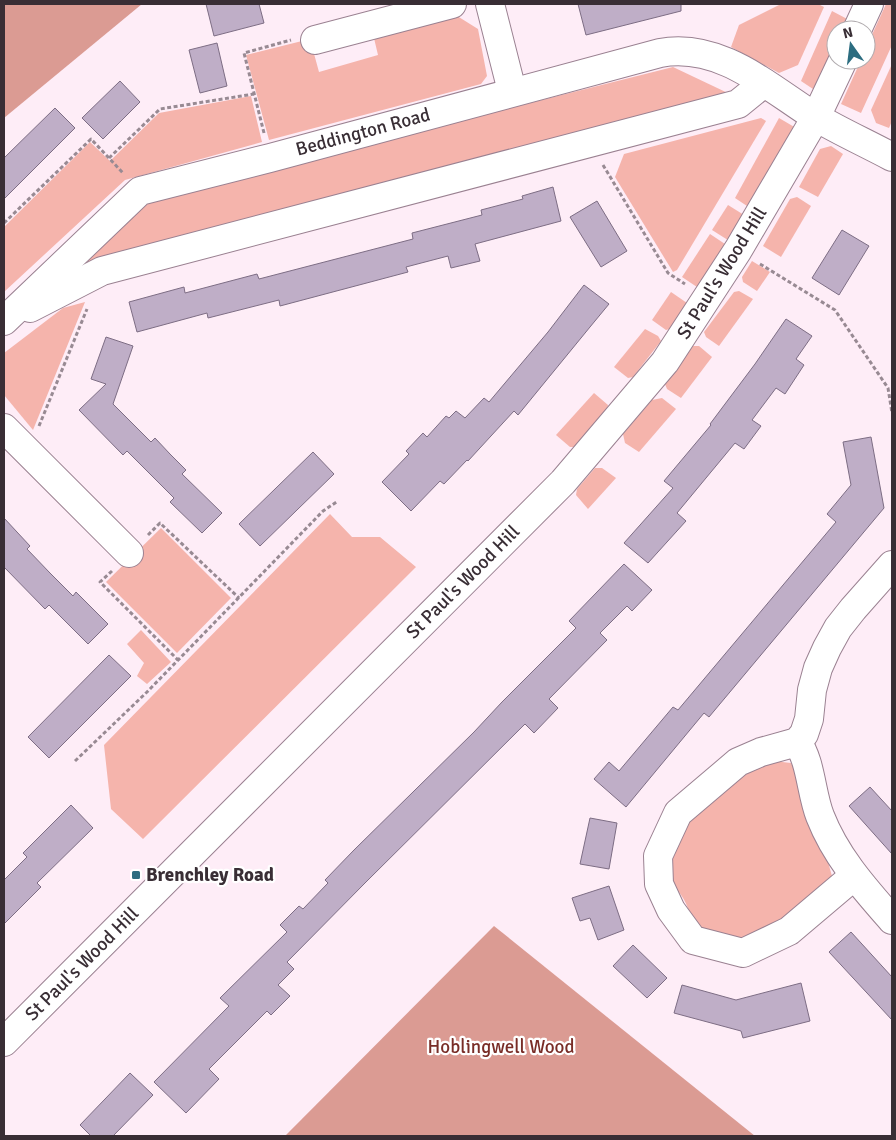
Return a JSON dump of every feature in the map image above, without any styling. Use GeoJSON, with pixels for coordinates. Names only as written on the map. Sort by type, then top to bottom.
{"type":"FeatureCollection","features":[{"type":"Feature","properties":{"kind":"street"},"geometry":{"type":"LineString","coordinates":[[315,40],[452,4]]}},
{"type":"Feature","properties":{"kind":"street"},"geometry":{"type":"LineString","coordinates":[[490,4],[512,92]]}},
{"type":"Feature","properties":{"kind":"street"},"geometry":{"type":"LineString","coordinates":[[862,20],[869,4]]}},
{"type":"Feature","properties":{"kind":"street","name":"Beddington Road"},"geometry":{"type":"LineString","coordinates":[[4,321],[140,191],[676,50],[711,55],[730,63],[816,117],[892,157]]}},
{"type":"Feature","properties":{"kind":"street","name":"St Paul's Wood Hill"},"geometry":{"type":"LineString","coordinates":[[4,1042],[563,482],[665,362],[708,298],[816,117],[838,70]]}},
{"type":"Feature","properties":{"kind":"street","name":"Beddington Road"},"geometry":{"type":"LineString","coordinates":[[4,321],[102,271],[738,104],[764,83]]}},
{"type":"Feature","properties":{"kind":"street"},"geometry":{"type":"LineString","coordinates":[[4,428],[129,553]]}},
{"type":"Feature","properties":{"kind":"street"},"geometry":{"type":"LineString","coordinates":[[854,876],[789,932],[743,953],[693,940],[671,910],[659,884],[658,856],[678,813],[738,762],[760,752],[797,742],[807,729],[812,690],[818,668],[838,628],[892,565]]}},
{"type":"Feature","properties":{"kind":"street"},"geometry":{"type":"LineString","coordinates":[[797,742],[804,754],[819,814],[839,854],[854,876],[892,920]]}},
{"type":"Feature","properties":{"kind":"path"},"geometry":{"type":"LineString","coordinates":[[270,158],[244,53],[315,34],[315,40]]}},
{"type":"Feature","properties":{"kind":"path"},"geometry":{"type":"LineString","coordinates":[[109,158],[160,109],[254,94]]}},
{"type":"Feature","properties":{"kind":"path"},"geometry":{"type":"LineString","coordinates":[[4,223],[91,139],[140,191]]}},
{"type":"Feature","properties":{"kind":"path"},"geometry":{"type":"LineString","coordinates":[[590,143],[668,273],[708,298]]}},
{"type":"Feature","properties":{"kind":"path"},"geometry":{"type":"LineString","coordinates":[[738,250],[835,310],[888,388],[892,391]]}},
{"type":"Feature","properties":{"kind":"path"},"geometry":{"type":"LineString","coordinates":[[29,453],[87,308]]}},
{"type":"Feature","properties":{"kind":"path"},"geometry":{"type":"LineString","coordinates":[[888,388],[892,413]]}},
{"type":"Feature","properties":{"kind":"path"},"geometry":{"type":"LineString","coordinates":[[75,761],[240,598],[323,511],[338,501]]}},
{"type":"Feature","properties":{"kind":"path"},"geometry":{"type":"LineString","coordinates":[[178,660],[100,582],[160,522],[240,598]]}},
{"type":"Feature","properties":{"kind":"shaded area"},"geometry":{"type":"Polygon","coordinates":[[[781,4],[818,4],[824,7],[798,65],[779,73],[731,47],[739,25],[781,4]]]}},
{"type":"Feature","properties":{"kind":"shaded area"},"geometry":{"type":"Polygon","coordinates":[[[886,4],[892,4],[892,45],[861,113],[841,104],[856,70],[876,70],[876,26],[886,4]]]}},
{"type":"Feature","properties":{"kind":"shaded area"},"geometry":{"type":"Polygon","coordinates":[[[832,11],[849,20],[828,20],[832,11]]]}},
{"type":"Feature","properties":{"kind":"shaded area"},"geometry":{"type":"Polygon","coordinates":[[[454,14],[478,29],[487,76],[481,84],[269,140],[246,55],[310,39],[319,72],[378,55],[373,34],[454,14]]]}},
{"type":"Feature","properties":{"kind":"shaded area"},"geometry":{"type":"Polygon","coordinates":[[[826,25],[826,70],[816,91],[801,81],[826,25]]]}},
{"type":"Feature","properties":{"kind":"shaded area"},"geometry":{"type":"Polygon","coordinates":[[[892,64],[892,121],[889,128],[876,123],[871,110],[892,64]]]}},
{"type":"Feature","properties":{"kind":"shaded area"},"geometry":{"type":"Polygon","coordinates":[[[673,67],[732,95],[61,278],[144,200],[673,67]]]}},
{"type":"Feature","properties":{"kind":"shaded area"},"geometry":{"type":"Polygon","coordinates":[[[251,96],[262,142],[125,180],[4,292],[4,227],[90,142],[110,161],[159,113],[251,96]]]}},
{"type":"Feature","properties":{"kind":"shaded area"},"geometry":{"type":"Polygon","coordinates":[[[761,118],[766,121],[677,270],[673,272],[615,177],[624,154],[761,118]]]}},
{"type":"Feature","properties":{"kind":"shaded area"},"geometry":{"type":"Polygon","coordinates":[[[779,118],[796,128],[750,208],[735,198],[779,118]]]}},
{"type":"Feature","properties":{"kind":"shaded area"},"geometry":{"type":"Polygon","coordinates":[[[831,146],[843,154],[818,197],[799,187],[820,149],[831,146]]]}},
{"type":"Feature","properties":{"kind":"shaded area"},"geometry":{"type":"Polygon","coordinates":[[[797,197],[811,206],[781,257],[763,246],[790,199],[797,197]]]}},
{"type":"Feature","properties":{"kind":"shaded area"},"geometry":{"type":"Polygon","coordinates":[[[728,205],[744,215],[731,242],[712,230],[728,205]]]}},
{"type":"Feature","properties":{"kind":"shaded area"},"geometry":{"type":"Polygon","coordinates":[[[710,234],[728,246],[703,286],[697,287],[682,277],[710,234]]]}},
{"type":"Feature","properties":{"kind":"shaded area"},"geometry":{"type":"Polygon","coordinates":[[[752,261],[770,272],[757,291],[743,282],[742,277],[752,261]]]}},
{"type":"Feature","properties":{"kind":"shaded area"},"geometry":{"type":"Polygon","coordinates":[[[739,291],[753,299],[719,346],[706,337],[704,332],[734,292],[739,291]]]}},
{"type":"Feature","properties":{"kind":"shaded area"},"geometry":{"type":"Polygon","coordinates":[[[671,292],[687,303],[688,307],[670,329],[666,330],[652,320],[671,292]]]}},
{"type":"Feature","properties":{"kind":"shaded area"},"geometry":{"type":"Polygon","coordinates":[[[85,302],[33,430],[4,395],[4,353],[63,308],[85,302]]]}},
{"type":"Feature","properties":{"kind":"shaded area"},"geometry":{"type":"Polygon","coordinates":[[[645,329],[658,336],[661,341],[633,377],[628,378],[614,367],[645,329]]]}},
{"type":"Feature","properties":{"kind":"shaded area"},"geometry":{"type":"Polygon","coordinates":[[[693,346],[699,346],[712,357],[681,398],[667,389],[665,384],[693,346]]]}},
{"type":"Feature","properties":{"kind":"shaded area"},"geometry":{"type":"Polygon","coordinates":[[[594,393],[608,405],[607,410],[574,447],[570,447],[556,435],[594,393]]]}},
{"type":"Feature","properties":{"kind":"shaded area"},"geometry":{"type":"Polygon","coordinates":[[[662,398],[676,409],[639,452],[625,443],[623,434],[652,400],[662,398]]]}},
{"type":"Feature","properties":{"kind":"shaded area"},"geometry":{"type":"Polygon","coordinates":[[[595,468],[602,468],[616,478],[588,509],[576,495],[577,489],[595,468]]]}},
{"type":"Feature","properties":{"kind":"shaded area"},"geometry":{"type":"Polygon","coordinates":[[[330,514],[352,537],[380,537],[416,567],[143,839],[111,809],[104,745],[330,514]]]}},
{"type":"Feature","properties":{"kind":"shaded area"},"geometry":{"type":"Polygon","coordinates":[[[161,528],[231,598],[177,653],[106,582],[161,528]]]}},
{"type":"Feature","properties":{"kind":"shaded area"},"geometry":{"type":"Polygon","coordinates":[[[141,630],[171,662],[147,684],[137,676],[144,663],[127,644],[141,630]]]}},
{"type":"Feature","properties":{"kind":"shaded area"},"geometry":{"type":"Polygon","coordinates":[[[773,761],[791,763],[796,772],[809,827],[826,855],[832,876],[829,889],[745,944],[694,929],[685,901],[667,880],[671,844],[714,787],[773,761]]]}},
{"type":"Feature","properties":{"kind":"green space"},"geometry":{"type":"Polygon","coordinates":[[[4,4],[142,4],[4,118],[4,4]]]}},
{"type":"Feature","properties":{"kind":"green space","name":"Hoblingwell Wood"},"geometry":{"type":"Polygon","coordinates":[[[494,926],[755,1136],[285,1136],[494,926]]]}},
{"type":"Feature","properties":{"kind":"building"},"geometry":{"type":"Polygon","coordinates":[[[206,4],[259,4],[264,23],[214,36],[206,4]]]}},
{"type":"Feature","properties":{"kind":"building"},"geometry":{"type":"Polygon","coordinates":[[[578,4],[681,4],[681,11],[586,35],[578,4]]]}},
{"type":"Feature","properties":{"kind":"building"},"geometry":{"type":"Polygon","coordinates":[[[217,43],[227,86],[200,93],[189,50],[217,43]]]}},
{"type":"Feature","properties":{"kind":"building"},"geometry":{"type":"Polygon","coordinates":[[[120,81],[140,102],[103,139],[82,118],[120,81]]]}},
{"type":"Feature","properties":{"kind":"building"},"geometry":{"type":"Polygon","coordinates":[[[55,108],[75,128],[4,199],[4,158],[55,108]]]}},
{"type":"Feature","properties":{"kind":"building"},"geometry":{"type":"Polygon","coordinates":[[[553,187],[561,221],[475,244],[480,261],[451,268],[448,256],[406,267],[408,272],[280,306],[279,300],[208,318],[207,313],[137,332],[129,302],[184,287],[185,293],[257,274],[259,279],[413,239],[412,233],[482,215],[481,210],[523,199],[522,196],[553,187]]]}},
{"type":"Feature","properties":{"kind":"building"},"geometry":{"type":"Polygon","coordinates":[[[597,201],[627,251],[601,267],[570,217],[597,201]]]}},
{"type":"Feature","properties":{"kind":"building"},"geometry":{"type":"Polygon","coordinates":[[[842,230],[869,246],[839,295],[812,278],[842,230]]]}},
{"type":"Feature","properties":{"kind":"building"},"geometry":{"type":"Polygon","coordinates":[[[584,285],[609,304],[518,415],[514,411],[468,461],[444,484],[440,481],[411,511],[382,482],[409,454],[406,451],[423,433],[427,437],[446,416],[449,418],[456,411],[465,418],[484,398],[489,402],[548,332],[584,285]]]}},
{"type":"Feature","properties":{"kind":"building"},"geometry":{"type":"Polygon","coordinates":[[[786,319],[812,336],[796,359],[804,365],[785,394],[776,388],[752,420],[761,426],[744,449],[735,443],[677,513],[686,521],[648,563],[624,543],[673,488],[664,481],[711,425],[786,319]]]}},
{"type":"Feature","properties":{"kind":"building"},"geometry":{"type":"Polygon","coordinates":[[[106,337],[133,346],[113,404],[151,442],[155,438],[186,470],[182,474],[222,513],[202,533],[170,502],[174,498],[127,451],[123,455],[79,410],[106,384],[91,379],[106,337]]]}},
{"type":"Feature","properties":{"kind":"building"},"geometry":{"type":"Polygon","coordinates":[[[871,437],[884,508],[709,717],[704,713],[626,807],[594,779],[609,762],[619,771],[673,707],[678,710],[836,522],[827,514],[851,485],[843,442],[871,437]]]}},
{"type":"Feature","properties":{"kind":"building"},"geometry":{"type":"Polygon","coordinates":[[[313,452],[334,474],[260,546],[239,524],[313,452]]]}},
{"type":"Feature","properties":{"kind":"building"},"geometry":{"type":"Polygon","coordinates":[[[4,518],[30,546],[27,549],[50,573],[73,596],[76,592],[108,624],[88,644],[49,605],[45,609],[4,567],[4,518]]]}},
{"type":"Feature","properties":{"kind":"building"},"geometry":{"type":"Polygon","coordinates":[[[624,564],[652,590],[632,611],[627,606],[600,633],[607,640],[549,699],[558,708],[534,733],[525,724],[287,962],[294,969],[278,985],[290,996],[271,1015],[267,1011],[209,1069],[219,1079],[186,1113],[154,1082],[229,1006],[220,998],[287,932],[280,925],[299,906],[303,909],[328,883],[325,880],[354,850],[576,628],[569,621],[624,564]]]}},
{"type":"Feature","properties":{"kind":"building"},"geometry":{"type":"Polygon","coordinates":[[[109,655],[131,676],[49,758],[28,737],[109,655]]]}},
{"type":"Feature","properties":{"kind":"building"},"geometry":{"type":"Polygon","coordinates":[[[870,787],[892,811],[892,854],[849,806],[870,787]]]}},
{"type":"Feature","properties":{"kind":"building"},"geometry":{"type":"Polygon","coordinates":[[[71,805],[93,828],[37,883],[41,887],[4,924],[4,880],[27,857],[23,853],[71,805]]]}},
{"type":"Feature","properties":{"kind":"building"},"geometry":{"type":"Polygon","coordinates":[[[590,818],[617,823],[609,869],[580,864],[590,818]]]}},
{"type":"Feature","properties":{"kind":"building"},"geometry":{"type":"Polygon","coordinates":[[[609,886],[624,930],[598,940],[590,918],[580,921],[572,898],[609,886]]]}},
{"type":"Feature","properties":{"kind":"building"},"geometry":{"type":"Polygon","coordinates":[[[851,932],[892,977],[892,1020],[829,952],[851,932]]]}},
{"type":"Feature","properties":{"kind":"building"},"geometry":{"type":"Polygon","coordinates":[[[633,945],[667,978],[647,998],[613,966],[633,945]]]}},
{"type":"Feature","properties":{"kind":"building"},"geometry":{"type":"Polygon","coordinates":[[[801,983],[810,1021],[743,1038],[741,1031],[674,1013],[682,985],[736,1000],[801,983]]]}},
{"type":"Feature","properties":{"kind":"building"},"geometry":{"type":"Polygon","coordinates":[[[130,1073],[153,1095],[113,1136],[91,1136],[80,1125],[130,1073]]]}},
{"type":"Feature","properties":{"kind":"place","name":"Brenchley Road"},"geometry":{"type":"Point","coordinates":[136,875]}}]}
